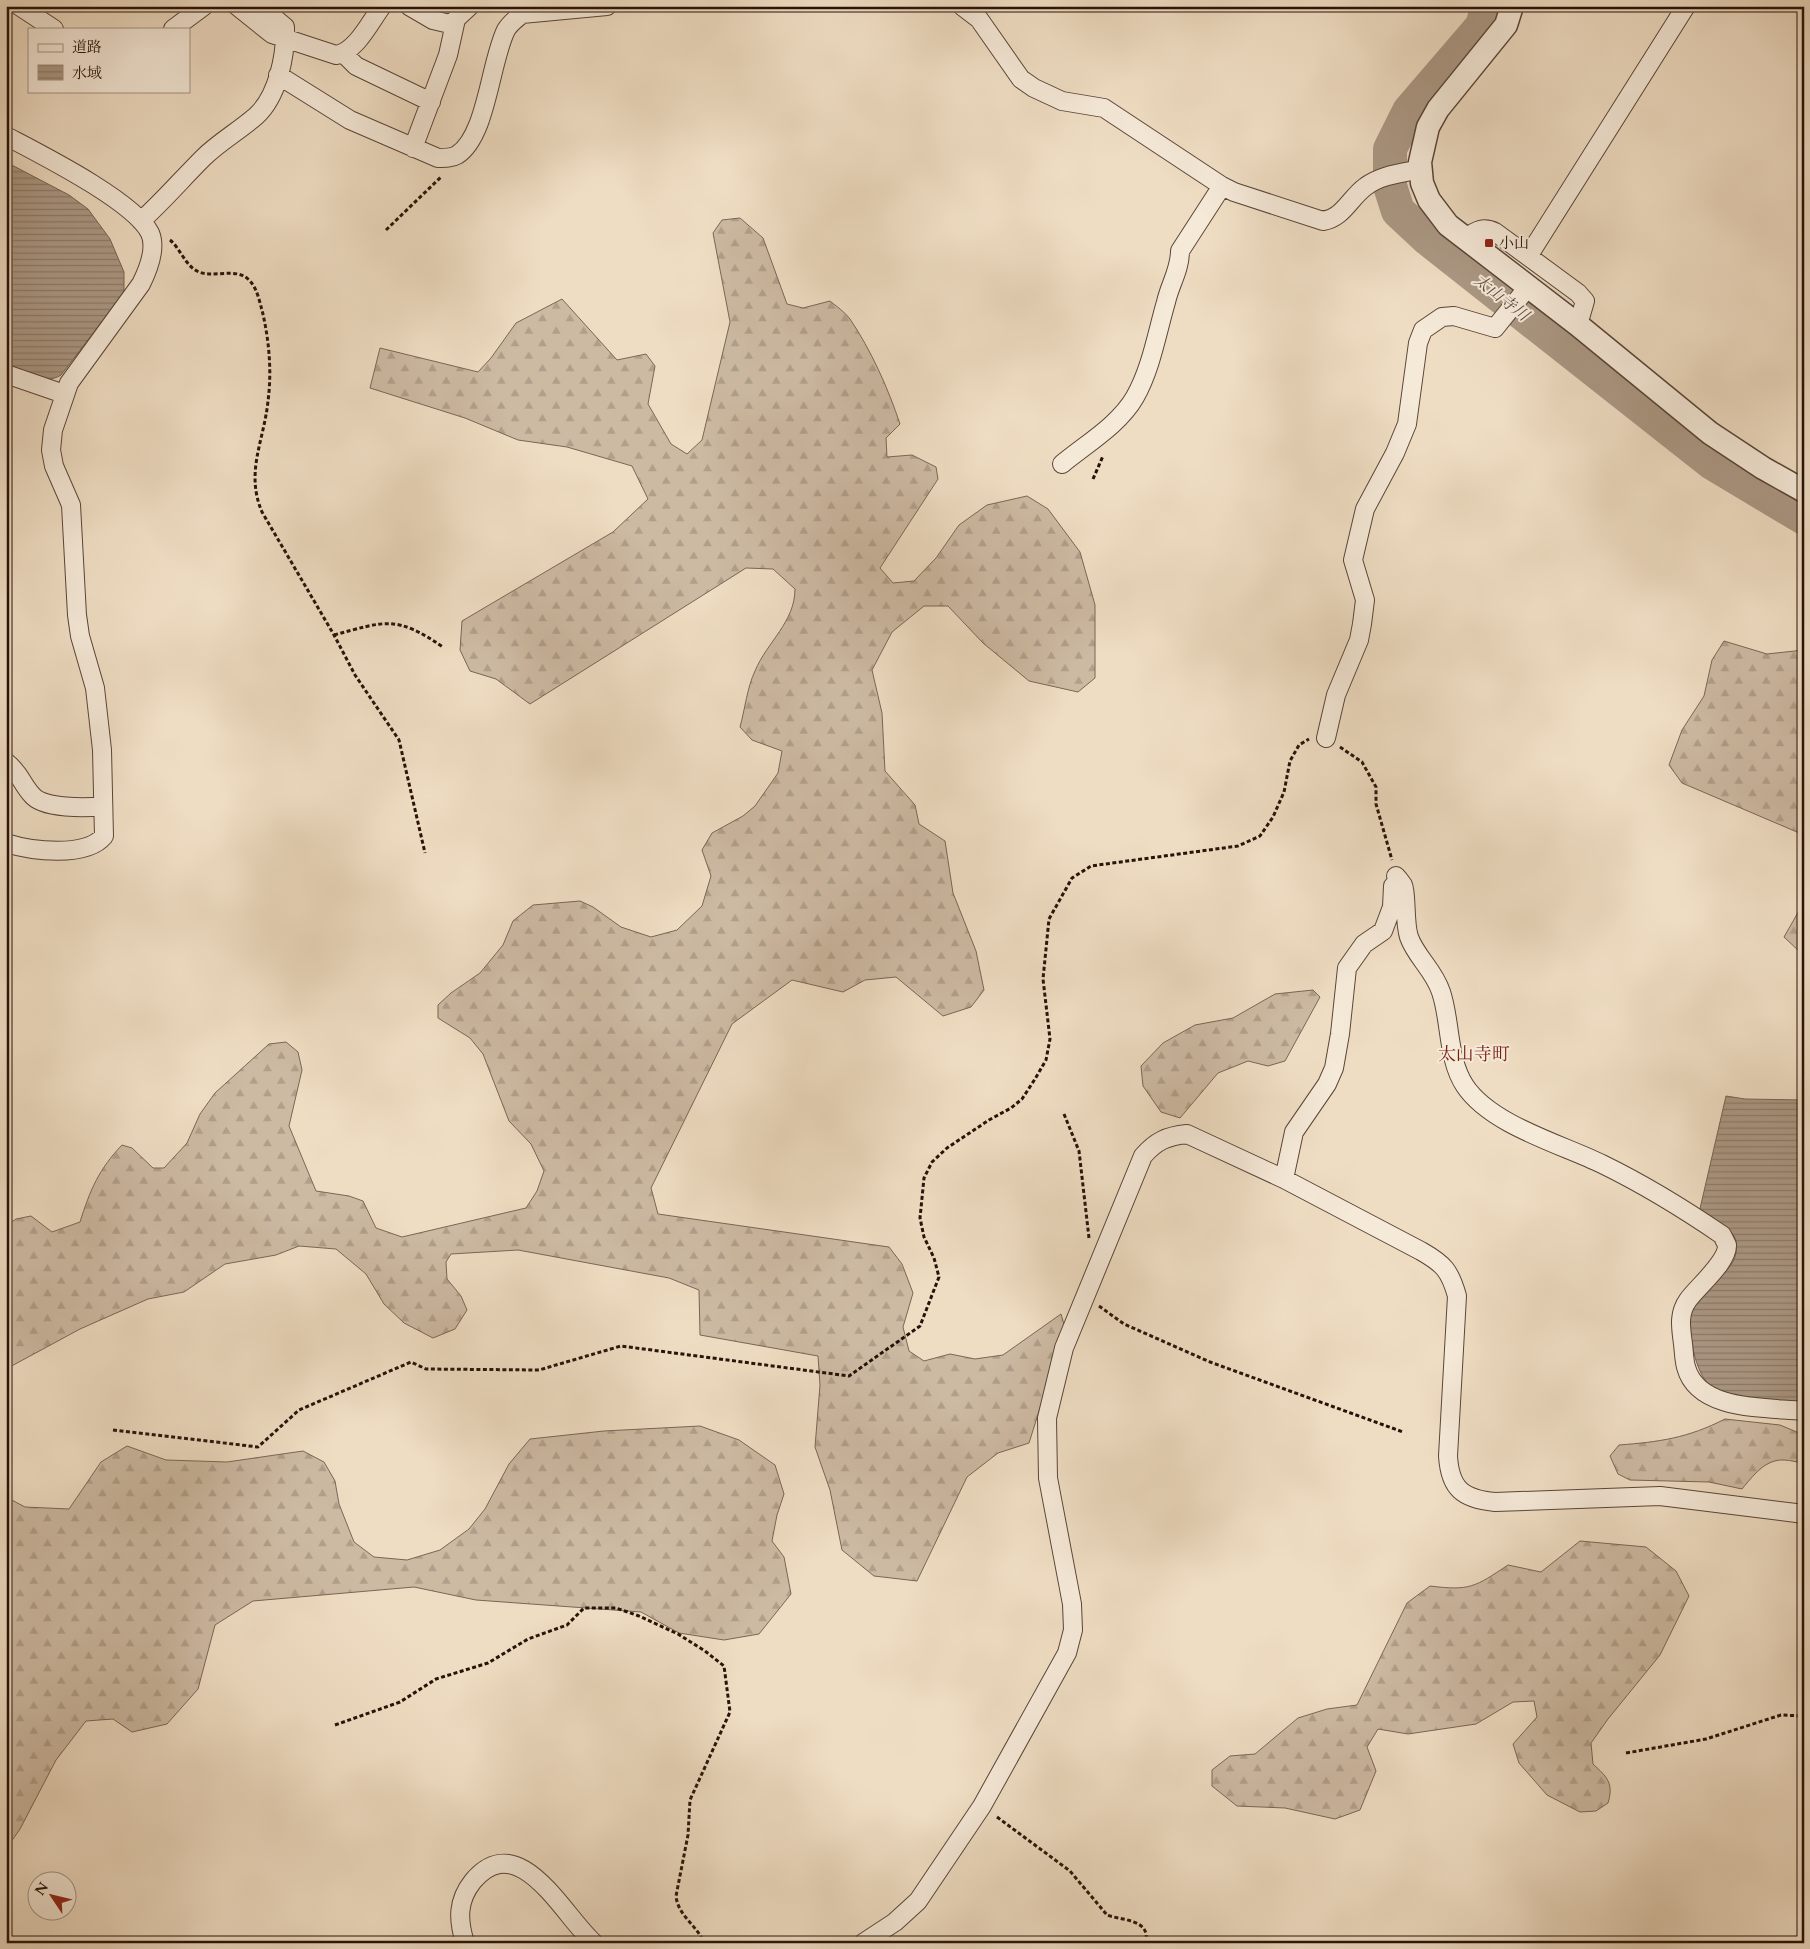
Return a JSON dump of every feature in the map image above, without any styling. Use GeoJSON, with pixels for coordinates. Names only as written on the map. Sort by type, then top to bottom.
{"type":"FeatureCollection","features":[{"type":"Feature","properties":{"kind":"street"},"geometry":{"type":"LineString","coordinates":[[19,6],[52,28]]}},
{"type":"Feature","properties":{"kind":"street"},"geometry":{"type":"LineString","coordinates":[[174,28],[204,6]]}},
{"type":"Feature","properties":{"kind":"street"},"geometry":{"type":"LineString","coordinates":[[237,6],[260,26],[285,39],[336,55],[344,54],[382,6]]}},
{"type":"Feature","properties":{"kind":"street"},"geometry":{"type":"LineString","coordinates":[[146,228],[203,157],[258,114],[270,98],[278,76],[285,39],[285,27],[260,6]]}},
{"type":"Feature","properties":{"kind":"street"},"geometry":{"type":"LineString","coordinates":[[409,6],[433,20],[454,25]]}},
{"type":"Feature","properties":{"kind":"street"},"geometry":{"type":"LineString","coordinates":[[413,148],[448,55],[456,19],[470,6]]}},
{"type":"Feature","properties":{"kind":"street"},"geometry":{"type":"LineString","coordinates":[[278,76],[350,120],[438,158],[456,156],[469,144],[477,126],[501,44],[512,22],[522,14],[607,6]]}},
{"type":"Feature","properties":{"kind":"street"},"geometry":{"type":"LineString","coordinates":[[962,6],[979,19],[1021,79],[1062,102],[1104,108],[1222,186],[1323,221],[1332,220],[1364,187],[1380,178],[1421,169]]}},
{"type":"Feature","properties":{"kind":"street"},"geometry":{"type":"LineString","coordinates":[[1512,6],[1506,25],[1438,109],[1425,135],[1421,169],[1422,183],[1429,200],[1448,225],[1525,292],[1578,325],[1710,433],[1763,468],[1804,491]]}},
{"type":"Feature","properties":{"kind":"street"},"geometry":{"type":"LineString","coordinates":[[1528,255],[1686,6]]}},
{"type":"Feature","properties":{"kind":"street"},"geometry":{"type":"LineString","coordinates":[[344,54],[356,66],[431,102]]}},
{"type":"Feature","properties":{"kind":"street"},"geometry":{"type":"LineString","coordinates":[[6,136],[53,161],[128,208],[146,228],[153,244],[141,284],[75,372],[64,394],[54,430],[51,450],[54,466],[71,506],[76,606],[80,636],[97,702],[102,750],[104,836],[98,844],[90,847],[39,851],[6,844]]}},
{"type":"Feature","properties":{"kind":"street"},"geometry":{"type":"LineString","coordinates":[[1062,464],[1117,419],[1135,397],[1150,358],[1167,296],[1180,264],[1180,251],[1222,186]]}},
{"type":"Feature","properties":{"kind":"street"},"geometry":{"type":"LineString","coordinates":[[1465,238],[1477,230],[1488,228],[1528,255],[1578,293],[1585,301],[1578,325]]}},
{"type":"Feature","properties":{"kind":"street"},"geometry":{"type":"LineString","coordinates":[[1326,738],[1336,695],[1359,640],[1362,624],[1364,600],[1353,560],[1365,509],[1396,453],[1407,424],[1418,343],[1423,330],[1442,317],[1495,328],[1525,292]]}},
{"type":"Feature","properties":{"kind":"street"},"geometry":{"type":"LineString","coordinates":[[6,374],[64,394]]}},
{"type":"Feature","properties":{"kind":"street"},"geometry":{"type":"LineString","coordinates":[[6,762],[16,770],[31,795],[39,801],[87,808],[103,806]]}},
{"type":"Feature","properties":{"kind":"street"},"geometry":{"type":"LineString","coordinates":[[1284,1179],[1294,1132],[1327,1084],[1334,1068],[1340,1034],[1347,968],[1364,944],[1382,931],[1388,920],[1392,908],[1396,876]]}},
{"type":"Feature","properties":{"kind":"street"},"geometry":{"type":"LineString","coordinates":[[1396,876],[1403,886],[1404,917],[1409,938],[1434,974],[1442,993],[1456,1067],[1464,1086],[1475,1098],[1511,1123],[1603,1165],[1722,1235],[1727,1245],[1724,1258],[1687,1302],[1681,1312],[1686,1367],[1689,1374],[1692,1380],[1711,1398],[1731,1404],[1804,1411]]}},
{"type":"Feature","properties":{"kind":"street"},"geometry":{"type":"LineString","coordinates":[[863,1943],[895,1922],[918,1901],[982,1806],[1066,1653],[1073,1630],[1072,1604],[1048,1478],[1047,1418],[1064,1348],[1143,1156],[1154,1143],[1169,1136],[1187,1134],[1284,1179],[1422,1251],[1439,1261],[1451,1274],[1457,1296],[1448,1456],[1449,1473],[1460,1492],[1475,1500],[1495,1502],[1660,1496],[1804,1514]]}},
{"type":"Feature","properties":{"kind":"street"},"geometry":{"type":"LineString","coordinates":[[464,1943],[459,1924],[459,1909],[464,1893],[474,1880],[488,1868],[504,1864],[523,1868],[543,1884],[594,1943]]}},
{"type":"Feature","properties":{"kind":"path"},"geometry":{"type":"LineString","coordinates":[[386,230],[448,170],[454,163],[456,156]]}},
{"type":"Feature","properties":{"kind":"path"},"geometry":{"type":"LineString","coordinates":[[146,228],[171,241],[194,270],[203,274],[236,274],[247,278],[253,285],[266,328],[269,360],[268,400],[254,480],[256,497],[262,512],[334,634],[355,675],[399,740],[425,853]]}},
{"type":"Feature","properties":{"kind":"path"},"geometry":{"type":"LineString","coordinates":[[334,634],[373,624],[391,622],[421,632],[443,647]]}},
{"type":"Feature","properties":{"kind":"path"},"geometry":{"type":"LineString","coordinates":[[113,1430],[258,1447],[299,1410],[411,1362],[426,1369],[539,1370],[621,1346],[849,1376],[920,1326],[939,1277],[934,1258],[924,1238],[920,1218],[924,1178],[932,1162],[947,1148],[1022,1099],[1046,1060],[1050,1039],[1043,980],[1049,919],[1072,878],[1091,866],[1238,846],[1260,836],[1273,818],[1284,792],[1290,761],[1299,745],[1310,739],[1326,738],[1362,762],[1370,775],[1376,787],[1376,804],[1396,876]]}},
{"type":"Feature","properties":{"kind":"path"},"geometry":{"type":"LineString","coordinates":[[1064,1114],[1079,1150],[1090,1248]]}},
{"type":"Feature","properties":{"kind":"path"},"geometry":{"type":"LineString","coordinates":[[1098,1297],[1100,1306],[1124,1324],[1210,1362],[1403,1432]]}},
{"type":"Feature","properties":{"kind":"path"},"geometry":{"type":"LineString","coordinates":[[336,1725],[400,1702],[436,1679],[488,1663],[528,1639],[567,1625],[584,1608],[616,1608],[678,1634],[724,1666],[728,1684],[730,1712],[690,1800],[688,1835],[676,1896],[677,1905],[700,1933],[704,1943]]}},
{"type":"Feature","properties":{"kind":"path"},"geometry":{"type":"LineString","coordinates":[[1626,1753],[1706,1740],[1781,1715],[1804,1716]]}},
{"type":"Feature","properties":{"kind":"path"},"geometry":{"type":"LineString","coordinates":[[982,1806],[1070,1871],[1106,1915],[1130,1919],[1138,1924],[1144,1930],[1145,1943]]}},
{"type":"Feature","properties":{"kind":"green space"},"geometry":{"type":"Polygon","coordinates":[[[740,218],[763,238],[787,304],[803,308],[830,301],[848,316],[858,331],[878,370],[900,424],[886,438],[887,457],[912,455],[936,467],[938,479],[880,568],[893,583],[914,581],[936,558],[959,525],[987,505],[1027,496],[1048,509],[1080,552],[1095,605],[1095,678],[1078,692],[1029,681],[983,643],[948,606],[924,606],[892,632],[872,670],[882,713],[885,771],[915,805],[919,824],[945,841],[953,893],[976,951],[984,990],[971,1007],[943,1016],[896,977],[865,980],[843,992],[792,980],[732,1024],[651,1188],[658,1214],[889,1247],[902,1264],[913,1293],[903,1327],[909,1351],[924,1361],[950,1354],[975,1359],[1003,1355],[1061,1314],[1065,1328],[1029,1443],[998,1453],[967,1477],[917,1581],[874,1576],[842,1550],[830,1490],[815,1447],[820,1385],[818,1356],[700,1335],[699,1290],[669,1278],[518,1250],[451,1254],[446,1262],[447,1279],[461,1296],[467,1310],[455,1329],[433,1338],[404,1323],[384,1304],[366,1274],[336,1249],[299,1246],[276,1255],[225,1264],[184,1292],[148,1299],[80,1329],[6,1369],[6,1226],[16,1219],[31,1216],[52,1232],[80,1222],[96,1180],[122,1145],[132,1148],[153,1168],[164,1168],[187,1143],[200,1114],[215,1093],[269,1044],[286,1042],[298,1052],[302,1070],[289,1126],[316,1191],[349,1196],[363,1201],[376,1228],[402,1237],[526,1208],[537,1191],[544,1171],[531,1144],[509,1121],[483,1054],[470,1038],[438,1018],[438,1005],[451,993],[480,973],[503,945],[513,921],[533,905],[580,901],[593,907],[621,927],[651,937],[677,930],[702,906],[711,876],[702,850],[712,833],[743,816],[755,806],[778,773],[782,751],[752,740],[740,727],[752,678],[766,651],[786,622],[794,601],[795,589],[773,569],[746,568],[530,704],[496,679],[470,671],[460,650],[462,621],[613,532],[648,499],[632,466],[567,447],[518,440],[465,418],[370,388],[380,348],[478,372],[491,358],[516,323],[562,299],[617,360],[646,354],[655,366],[648,404],[671,444],[687,454],[702,440],[730,322],[713,233],[722,220],[740,218]]]}},
{"type":"Feature","properties":{"kind":"green space"},"geometry":{"type":"Polygon","coordinates":[[[1724,641],[1767,654],[1804,650],[1804,835],[1682,783],[1669,765],[1682,730],[1704,696],[1712,660],[1724,641]]]}},
{"type":"Feature","properties":{"kind":"green space"},"geometry":{"type":"Polygon","coordinates":[[[1804,902],[1804,953],[1800,952],[1784,937],[1804,902]]]}},
{"type":"Feature","properties":{"kind":"green space"},"geometry":{"type":"Polygon","coordinates":[[[1313,990],[1320,997],[1285,1061],[1268,1066],[1248,1061],[1218,1073],[1180,1118],[1161,1112],[1143,1086],[1141,1066],[1163,1043],[1195,1025],[1233,1018],[1275,994],[1313,990]]]}},
{"type":"Feature","properties":{"kind":"green space"},"geometry":{"type":"Polygon","coordinates":[[[1725,1419],[1780,1425],[1804,1435],[1804,1462],[1777,1460],[1771,1462],[1760,1469],[1742,1489],[1709,1482],[1630,1480],[1618,1474],[1610,1456],[1619,1445],[1686,1435],[1725,1419]]]}},
{"type":"Feature","properties":{"kind":"green space"},"geometry":{"type":"Polygon","coordinates":[[[700,1426],[739,1440],[775,1465],[784,1494],[777,1515],[772,1541],[784,1557],[791,1594],[759,1634],[724,1640],[679,1633],[641,1612],[476,1600],[414,1587],[253,1601],[215,1625],[198,1689],[167,1724],[132,1732],[113,1719],[86,1721],[56,1760],[20,1829],[6,1849],[6,1497],[25,1507],[69,1509],[101,1462],[127,1446],[166,1460],[227,1462],[303,1451],[324,1462],[335,1481],[339,1504],[354,1542],[374,1557],[407,1560],[440,1550],[469,1529],[485,1509],[509,1464],[530,1439],[604,1431],[700,1426]]]}},
{"type":"Feature","properties":{"kind":"green space"},"geometry":{"type":"Polygon","coordinates":[[[1580,1541],[1646,1547],[1676,1571],[1689,1596],[1660,1655],[1591,1743],[1593,1764],[1610,1785],[1608,1803],[1596,1811],[1580,1812],[1547,1795],[1519,1763],[1513,1744],[1537,1717],[1534,1701],[1513,1702],[1476,1724],[1408,1734],[1378,1729],[1367,1747],[1376,1771],[1360,1810],[1335,1819],[1285,1808],[1237,1806],[1212,1786],[1212,1770],[1230,1756],[1255,1754],[1298,1718],[1327,1709],[1357,1705],[1407,1603],[1430,1586],[1454,1588],[1472,1586],[1508,1565],[1541,1572],[1580,1541]]]}},
{"type":"Feature","properties":{"kind":"water"},"geometry":{"type":"Polygon","coordinates":[[[6,162],[69,195],[88,209],[110,239],[124,272],[124,293],[61,375],[55,378],[41,378],[6,365],[6,162]]]}},
{"type":"Feature","properties":{"kind":"water"},"geometry":{"type":"Polygon","coordinates":[[[1726,1096],[1745,1099],[1804,1100],[1804,1403],[1751,1398],[1723,1392],[1705,1380],[1698,1367],[1694,1353],[1690,1325],[1690,1315],[1693,1306],[1698,1298],[1727,1270],[1733,1262],[1736,1252],[1736,1242],[1731,1232],[1721,1224],[1699,1213],[1726,1096]]]}},
{"type":"Feature","properties":{"kind":"waterway","name":"太山寺川"},"geometry":{"type":"LineString","coordinates":[[1488,6],[1482,26],[1409,111],[1390,149],[1390,186],[1398,211],[1428,239],[1712,463],[1804,518]]}},
{"type":"Feature","properties":{"kind":"place","name":"小山"},"geometry":{"type":"Point","coordinates":[1489,243]}},
{"type":"Feature","properties":{"kind":"district","name":"太山寺町"},"geometry":{"type":"Point","coordinates":[1474,1054]}}]}
